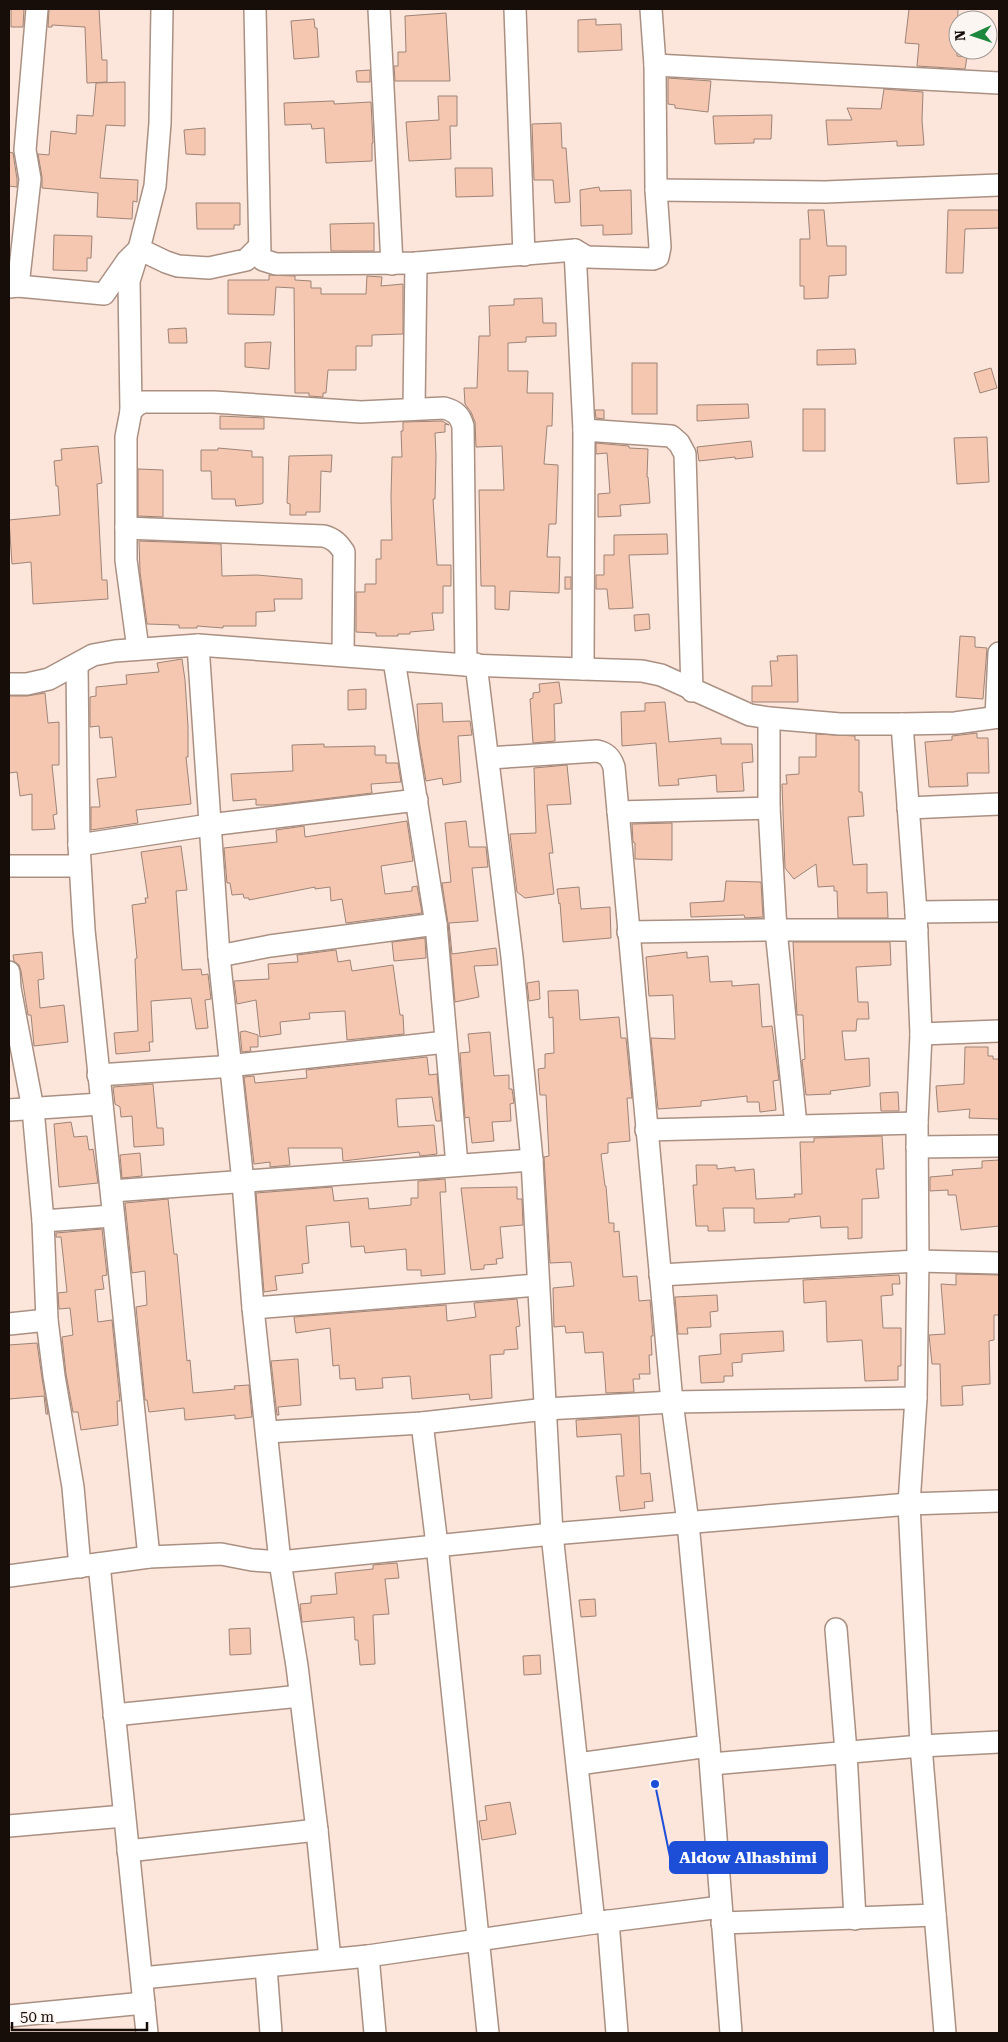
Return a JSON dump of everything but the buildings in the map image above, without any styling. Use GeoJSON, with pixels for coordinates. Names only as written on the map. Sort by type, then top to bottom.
{"type":"FeatureCollection","features":[{"type":"Feature","properties":{"kind":"street"},"geometry":{"type":"LineString","coordinates":[[37,9],[26,150],[30,179],[13,286],[104,294],[127,261],[139,249]]}},
{"type":"Feature","properties":{"kind":"street"},"geometry":{"type":"LineString","coordinates":[[138,649],[126,560],[126,437],[131,411],[129,281],[155,186],[160,123],[162,9]]}},
{"type":"Feature","properties":{"kind":"street"},"geometry":{"type":"LineString","coordinates":[[255,9],[259,247],[263,260],[276,264],[416,263],[575,250],[586,257],[653,259],[658,256],[660,247],[656,190],[655,65],[651,9]]}},
{"type":"Feature","properties":{"kind":"street"},"geometry":{"type":"LineString","coordinates":[[380,9],[392,264]]}},
{"type":"Feature","properties":{"kind":"street"},"geometry":{"type":"LineString","coordinates":[[515,9],[524,254]]}},
{"type":"Feature","properties":{"kind":"street"},"geometry":{"type":"LineString","coordinates":[[655,65],[999,83]]}},
{"type":"Feature","properties":{"kind":"street"},"geometry":{"type":"LineString","coordinates":[[656,190],[834,191],[999,185]]}},
{"type":"Feature","properties":{"kind":"street"},"geometry":{"type":"LineString","coordinates":[[139,249],[172,264],[209,268],[246,260],[259,247]]}},
{"type":"Feature","properties":{"kind":"street"},"geometry":{"type":"LineString","coordinates":[[575,250],[584,430],[583,669]]}},
{"type":"Feature","properties":{"kind":"street"},"geometry":{"type":"LineString","coordinates":[[414,408],[416,263]]}},
{"type":"Feature","properties":{"kind":"street"},"geometry":{"type":"LineString","coordinates":[[131,411],[143,402],[214,402],[361,412],[444,408],[453,410],[460,418],[463,426],[471,664],[489,758],[532,1160],[552,1534],[578,1764],[617,2033]]}},
{"type":"Feature","properties":{"kind":"street"},"geometry":{"type":"LineString","coordinates":[[584,430],[671,436],[679,443],[685,454],[692,691]]}},
{"type":"Feature","properties":{"kind":"street"},"geometry":{"type":"LineString","coordinates":[[126,528],[324,536],[333,539],[344,552],[343,655]]}},
{"type":"Feature","properties":{"kind":"street"},"geometry":{"type":"LineString","coordinates":[[198,645],[219,956],[244,1182],[253,1308],[280,1562],[294,1644],[317,1830],[330,1959]]}},
{"type":"Feature","properties":{"kind":"street"},"geometry":{"type":"LineString","coordinates":[[9,684],[27,684],[49,679],[92,655],[115,651],[198,645],[394,660],[642,671],[661,675],[692,691],[750,715],[840,724],[955,723],[998,717],[999,654]]}},
{"type":"Feature","properties":{"kind":"street"},"geometry":{"type":"LineString","coordinates":[[394,660],[436,924],[457,1164]]}},
{"type":"Feature","properties":{"kind":"street"},"geometry":{"type":"LineString","coordinates":[[77,665],[79,845],[84,930],[101,1104],[112,1191],[112,1216],[149,1557]]}},
{"type":"Feature","properties":{"kind":"street"},"geometry":{"type":"LineString","coordinates":[[769,718],[769,808],[776,930],[796,1125]]}},
{"type":"Feature","properties":{"kind":"street"},"geometry":{"type":"LineString","coordinates":[[902,724],[917,921],[921,1034],[917,1123],[918,1261],[916,1398],[910,1504],[921,1746],[945,2033]]}},
{"type":"Feature","properties":{"kind":"street"},"geometry":{"type":"LineString","coordinates":[[489,758],[589,751],[604,753],[611,758],[614,767],[672,1402],[688,1523],[710,1755],[731,2033]]}},
{"type":"Feature","properties":{"kind":"street"},"geometry":{"type":"LineString","coordinates":[[79,845],[209,825],[416,800]]}},
{"type":"Feature","properties":{"kind":"street"},"geometry":{"type":"LineString","coordinates":[[908,808],[999,804]]}},
{"type":"Feature","properties":{"kind":"street"},"geometry":{"type":"LineString","coordinates":[[618,812],[769,808]]}},
{"type":"Feature","properties":{"kind":"street"},"geometry":{"type":"LineString","coordinates":[[9,866],[80,866]]}},
{"type":"Feature","properties":{"kind":"street"},"geometry":{"type":"LineString","coordinates":[[628,932],[776,930],[917,921],[999,911]]}},
{"type":"Feature","properties":{"kind":"street"},"geometry":{"type":"LineString","coordinates":[[219,956],[270,946],[436,924]]}},
{"type":"Feature","properties":{"kind":"street"},"geometry":{"type":"LineString","coordinates":[[9,972],[10,988],[33,1109],[44,1220],[46,1320],[73,1487],[90,1565],[114,1715],[147,2033]]}},
{"type":"Feature","properties":{"kind":"street"},"geometry":{"type":"LineString","coordinates":[[921,1034],[999,1031]]}},
{"type":"Feature","properties":{"kind":"street"},"geometry":{"type":"LineString","coordinates":[[98,1075],[230,1066],[446,1042]]}},
{"type":"Feature","properties":{"kind":"street"},"geometry":{"type":"LineString","coordinates":[[9,1110],[101,1104]]}},
{"type":"Feature","properties":{"kind":"street"},"geometry":{"type":"LineString","coordinates":[[646,1130],[917,1123]]}},
{"type":"Feature","properties":{"kind":"street"},"geometry":{"type":"LineString","coordinates":[[917,1147],[999,1146]]}},
{"type":"Feature","properties":{"kind":"street"},"geometry":{"type":"LineString","coordinates":[[112,1191],[457,1164],[532,1160]]}},
{"type":"Feature","properties":{"kind":"street"},"geometry":{"type":"LineString","coordinates":[[44,1220],[112,1216]]}},
{"type":"Feature","properties":{"kind":"street"},"geometry":{"type":"LineString","coordinates":[[660,1275],[918,1261],[999,1263]]}},
{"type":"Feature","properties":{"kind":"street"},"geometry":{"type":"LineString","coordinates":[[253,1308],[538,1286]]}},
{"type":"Feature","properties":{"kind":"street"},"geometry":{"type":"LineString","coordinates":[[9,1324],[46,1320]]}},
{"type":"Feature","properties":{"kind":"street"},"geometry":{"type":"LineString","coordinates":[[267,1432],[422,1424],[546,1409],[672,1402],[916,1398]]}},
{"type":"Feature","properties":{"kind":"street"},"geometry":{"type":"LineString","coordinates":[[422,1424],[437,1545],[488,2033]]}},
{"type":"Feature","properties":{"kind":"street"},"geometry":{"type":"LineString","coordinates":[[9,1576],[149,1557],[221,1554],[252,1560],[280,1562],[552,1534],[910,1504],[999,1501]]}},
{"type":"Feature","properties":{"kind":"street"},"geometry":{"type":"LineString","coordinates":[[836,1630],[846,1752],[855,1919]]}},
{"type":"Feature","properties":{"kind":"street"},"geometry":{"type":"LineString","coordinates":[[114,1715],[300,1696]]}},
{"type":"Feature","properties":{"kind":"street"},"geometry":{"type":"LineString","coordinates":[[578,1764],[710,1755],[846,1752],[999,1742]]}},
{"type":"Feature","properties":{"kind":"street"},"geometry":{"type":"LineString","coordinates":[[9,1826],[124,1816]]}},
{"type":"Feature","properties":{"kind":"street"},"geometry":{"type":"LineString","coordinates":[[128,1851],[317,1830]]}},
{"type":"Feature","properties":{"kind":"street"},"geometry":{"type":"LineString","coordinates":[[142,1978],[368,1956],[601,1922],[722,1915],[855,1919],[935,1915]]}},
{"type":"Feature","properties":{"kind":"street"},"geometry":{"type":"LineString","coordinates":[[368,1956],[375,2033]]}},
{"type":"Feature","properties":{"kind":"street"},"geometry":{"type":"LineString","coordinates":[[266,1966],[271,2033]]}},
{"type":"Feature","properties":{"kind":"street"},"geometry":{"type":"LineString","coordinates":[[9,2016],[144,2003]]}},
{"type":"Feature","properties":{"kind":"place","name":"Aldow Alhashimi"},"geometry":{"type":"Point","coordinates":[655,1784]}}]}
